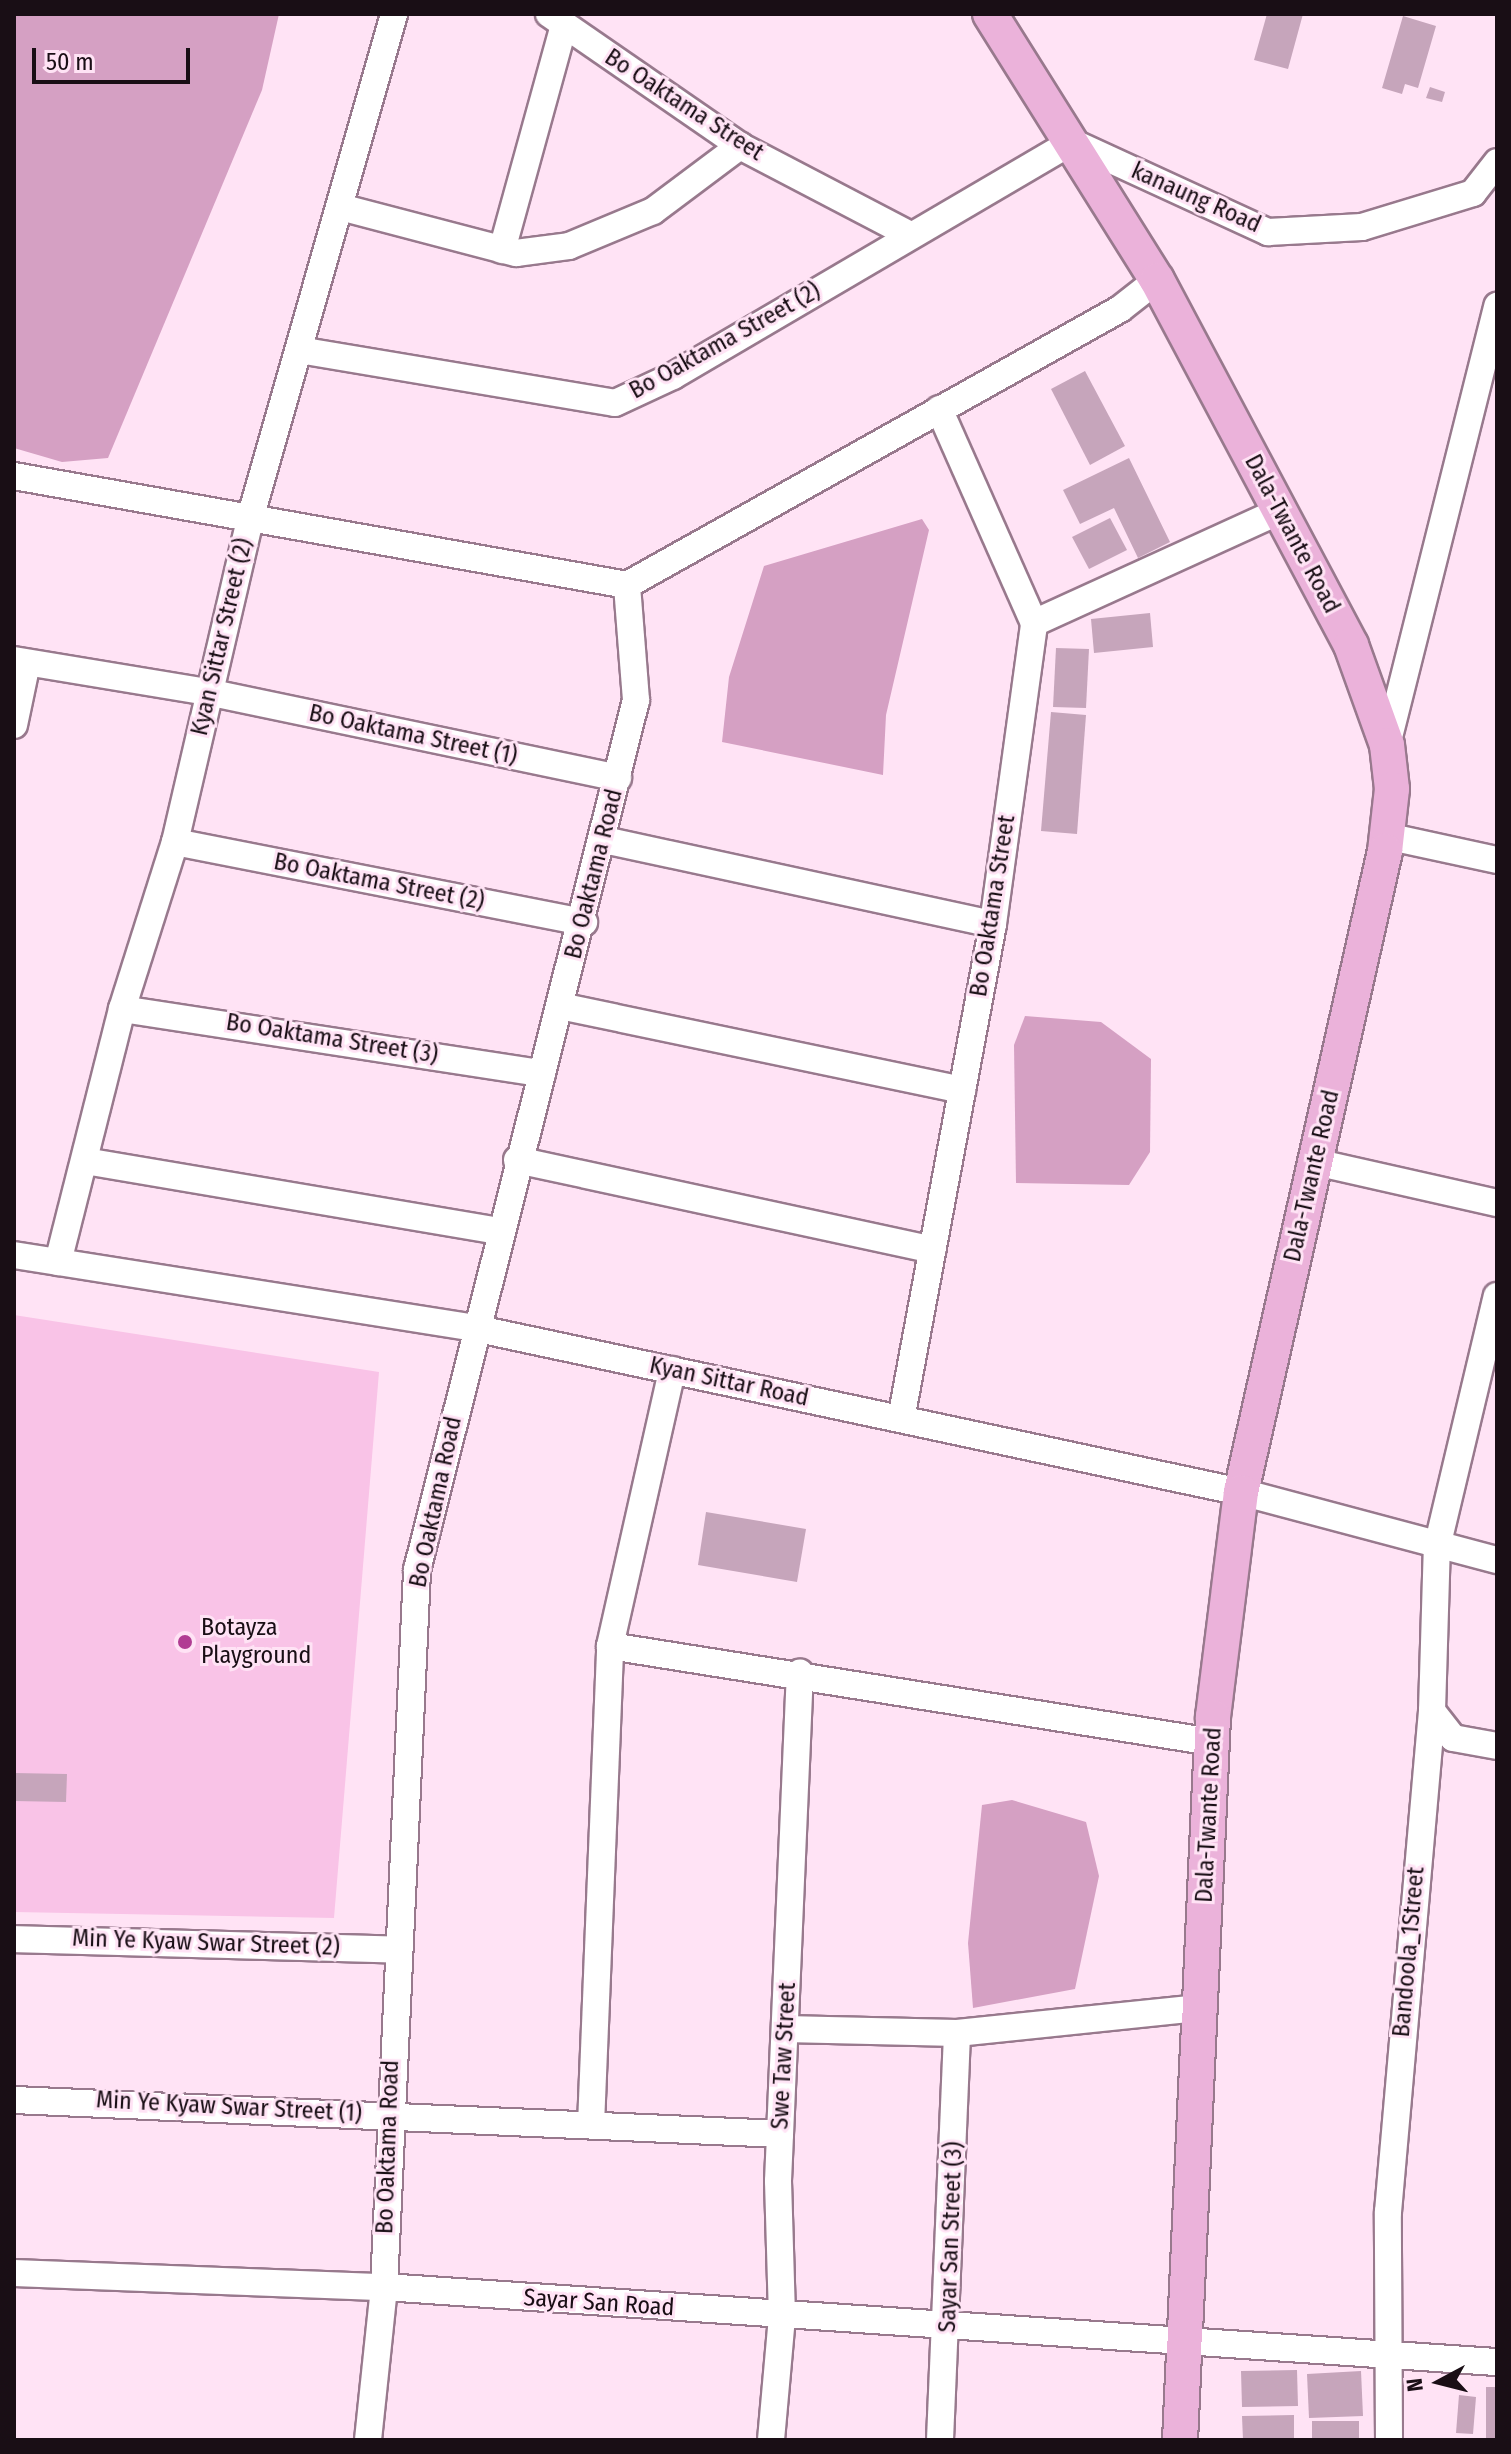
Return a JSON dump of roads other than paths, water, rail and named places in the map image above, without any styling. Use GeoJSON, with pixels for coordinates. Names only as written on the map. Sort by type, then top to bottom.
{"type":"FeatureCollection","features":[{"type":"Feature","properties":{"kind":"main road","name":"Dala-Twante Road"},"geometry":{"type":"LineString","coordinates":[[990,14],[1157,280],[1351,645],[1387,745],[1386,836],[1241,1492],[1212,1742],[1180,2440]]}},
{"type":"Feature","properties":{"kind":"street","name":"Kyan Sittar Street (2)"},"geometry":{"type":"LineString","coordinates":[[58,1262],[122,1009],[175,842],[207,692],[250,519],[344,208],[394,14]]}},
{"type":"Feature","properties":{"kind":"street"},"geometry":{"type":"LineString","coordinates":[[502,250],[557,19]]}},
{"type":"Feature","properties":{"kind":"street","name":"Bo Oaktama Street"},"geometry":{"type":"LineString","coordinates":[[557,19],[740,146],[908,234]]}},
{"type":"Feature","properties":{"kind":"street","name":"kanaung Road"},"geometry":{"type":"LineString","coordinates":[[1072,142],[1268,232],[1390,219],[1473,193],[1497,162]]}},
{"type":"Feature","properties":{"kind":"street","name":"Bo Oaktama Street (2)"},"geometry":{"type":"LineString","coordinates":[[299,350],[615,403],[673,376],[908,234],[1072,142]]}},
{"type":"Feature","properties":{"kind":"street"},"geometry":{"type":"LineString","coordinates":[[344,208],[502,250],[569,246],[653,211],[740,146]]}},
{"type":"Feature","properties":{"kind":"street"},"geometry":{"type":"LineString","coordinates":[[14,476],[627,585],[939,409],[1157,280]]}},
{"type":"Feature","properties":{"kind":"street"},"geometry":{"type":"LineString","coordinates":[[1387,745],[1497,306]]}},
{"type":"Feature","properties":{"kind":"street"},"geometry":{"type":"LineString","coordinates":[[939,409],[1034,623],[1280,511]]}},
{"type":"Feature","properties":{"kind":"street","name":"Bo Oaktama Road"},"geometry":{"type":"LineString","coordinates":[[368,2440],[384,2287],[388,2116],[417,1570],[498,1231],[584,922],[636,700],[627,585]]}},
{"type":"Feature","properties":{"kind":"street","name":"Bo Oaktama Street"},"geometry":{"type":"LineString","coordinates":[[901,1419],[993,924],[1034,623]]}},
{"type":"Feature","properties":{"kind":"street"},"geometry":{"type":"LineString","coordinates":[[14,725],[20,662]]}},
{"type":"Feature","properties":{"kind":"street","name":"Bo Oaktama Street (1)"},"geometry":{"type":"LineString","coordinates":[[20,662],[207,692],[618,778]]}},
{"type":"Feature","properties":{"kind":"street"},"geometry":{"type":"LineString","coordinates":[[1386,836],[1497,860]]}},
{"type":"Feature","properties":{"kind":"street"},"geometry":{"type":"LineString","coordinates":[[604,840],[993,924]]}},
{"type":"Feature","properties":{"kind":"street","name":"Bo Oaktama Street (2)"},"geometry":{"type":"LineString","coordinates":[[175,842],[584,922]]}},
{"type":"Feature","properties":{"kind":"street"},"geometry":{"type":"LineString","coordinates":[[560,1006],[962,1090]]}},
{"type":"Feature","properties":{"kind":"street","name":"Bo Oaktama Street (3)"},"geometry":{"type":"LineString","coordinates":[[122,1009],[542,1073]]}},
{"type":"Feature","properties":{"kind":"street"},"geometry":{"type":"LineString","coordinates":[[517,1160],[932,1250]]}},
{"type":"Feature","properties":{"kind":"street"},"geometry":{"type":"LineString","coordinates":[[85,1161],[498,1231]]}},
{"type":"Feature","properties":{"kind":"street"},"geometry":{"type":"LineString","coordinates":[[1315,1162],[1497,1203]]}},
{"type":"Feature","properties":{"kind":"street","name":"Kyan Sittar Road"},"geometry":{"type":"LineString","coordinates":[[14,1255],[474,1328],[1241,1492],[1437,1547],[1497,1560]]}},
{"type":"Feature","properties":{"kind":"street","name":"Bandoola_1Street"},"geometry":{"type":"LineString","coordinates":[[1389,2440],[1388,2212],[1432,1711],[1437,1547],[1488,1369],[1497,1296]]}},
{"type":"Feature","properties":{"kind":"street"},"geometry":{"type":"LineString","coordinates":[[591,2125],[610,1646],[672,1370]]}},
{"type":"Feature","properties":{"kind":"street"},"geometry":{"type":"LineString","coordinates":[[610,1646],[800,1672],[1212,1742]]}},
{"type":"Feature","properties":{"kind":"street","name":"Swe Taw Street"},"geometry":{"type":"LineString","coordinates":[[771,2440],[782,2316],[780,2134],[800,1672]]}},
{"type":"Feature","properties":{"kind":"street"},"geometry":{"type":"LineString","coordinates":[[1432,1711],[1453,1738],[1497,1746]]}},
{"type":"Feature","properties":{"kind":"street","name":"Min Ye Kyaw Swar Street (2)"},"geometry":{"type":"LineString","coordinates":[[14,1939],[398,1950]]}},
{"type":"Feature","properties":{"kind":"street"},"geometry":{"type":"LineString","coordinates":[[785,2029],[957,2033],[1200,2008]]}},
{"type":"Feature","properties":{"kind":"street","name":"Sayar San Street (3)"},"geometry":{"type":"LineString","coordinates":[[940,2440],[950,2329],[957,2033]]}},
{"type":"Feature","properties":{"kind":"street","name":"Min Ye Kyaw Swar Street (1)"},"geometry":{"type":"LineString","coordinates":[[14,2100],[780,2134]]}},
{"type":"Feature","properties":{"kind":"street","name":"Sayar San Road"},"geometry":{"type":"LineString","coordinates":[[14,2273],[384,2287],[1184,2345],[1497,2362]]}},
{"type":"Feature","properties":{"kind":"place","name":"Botayza Playground"},"geometry":{"type":"Point","coordinates":[185,1642]}}]}
